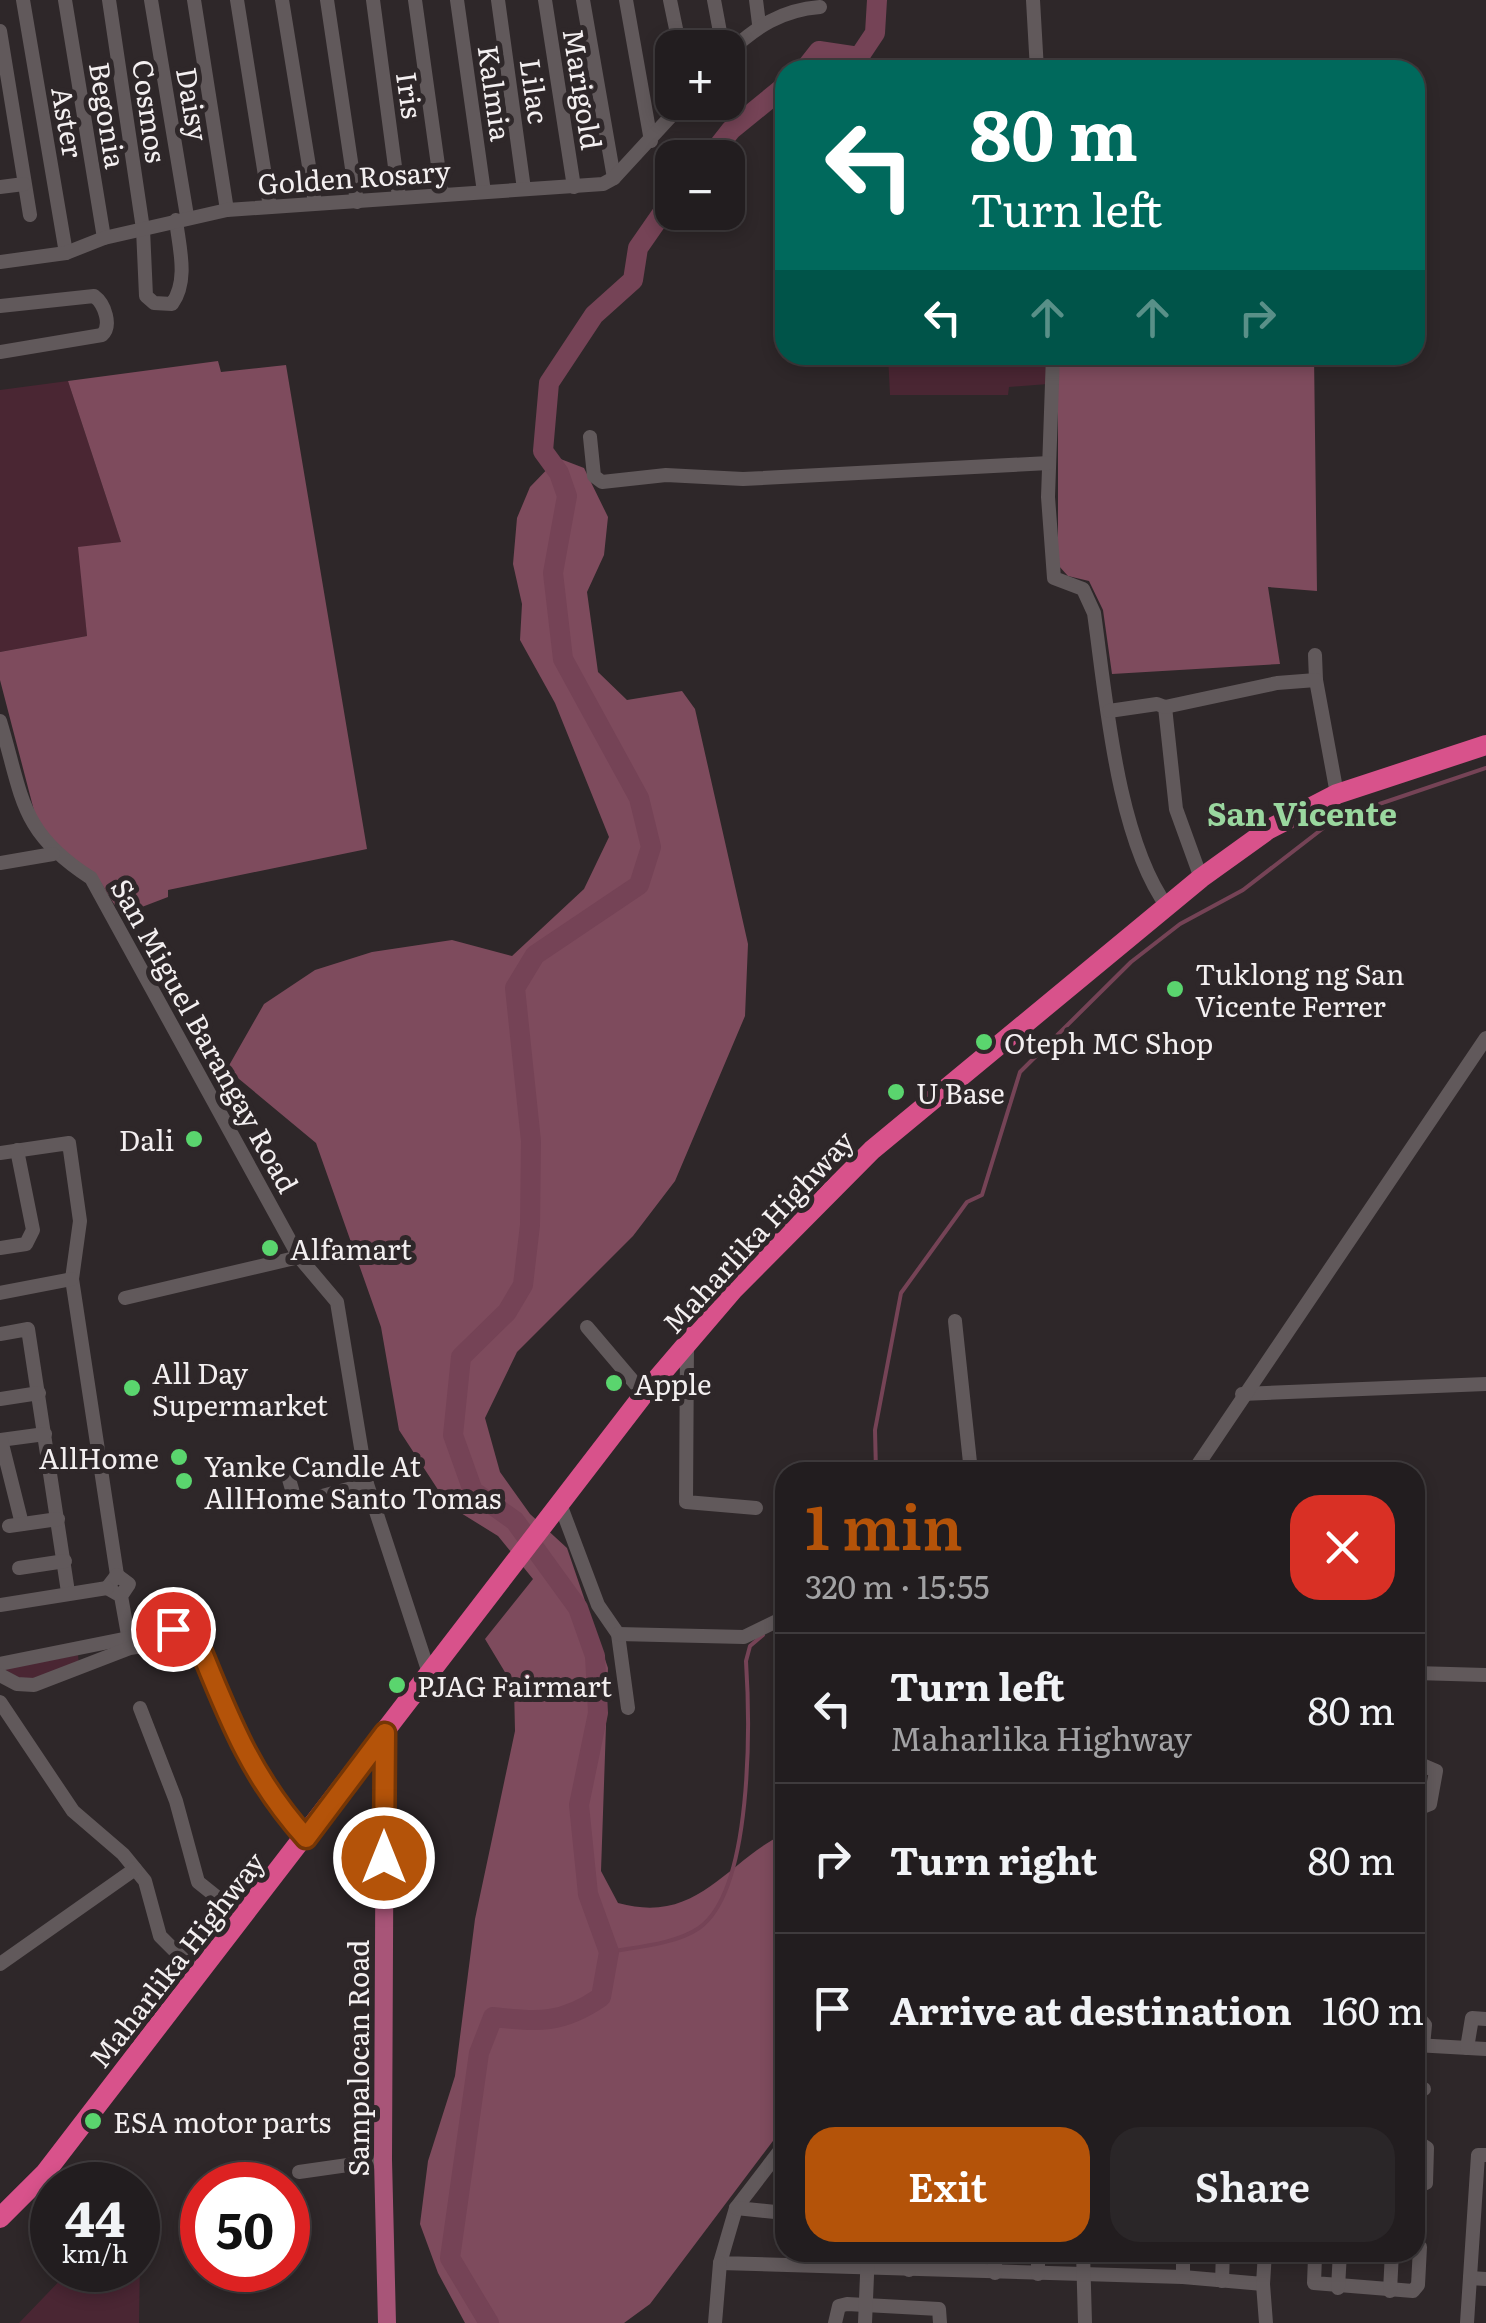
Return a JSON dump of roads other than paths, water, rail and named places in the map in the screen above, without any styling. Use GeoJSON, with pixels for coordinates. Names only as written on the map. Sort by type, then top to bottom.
{"type":"FeatureCollection","features":[{"type":"Feature","properties":{"kind":"highway","name":"Maharlika Highway"},"geometry":{"type":"LineString","coordinates":[[0,2218],[45,2173],[644,1394],[733,1290],[872,1150],[934,1094],[1202,878],[1269,830],[1337,794],[1486,744]]}},
{"type":"Feature","properties":{"kind":"main road","name":"Sampalocan Road"},"geometry":{"type":"LineString","coordinates":[[385,1733],[383,2160],[387,2323]]}},
{"type":"Feature","properties":{"kind":"street","name":"Aster"},"geometry":{"type":"LineString","coordinates":[[23,0],[66,253]]}},
{"type":"Feature","properties":{"kind":"street","name":"Begonia"},"geometry":{"type":"LineString","coordinates":[[66,0],[104,238]]}},
{"type":"Feature","properties":{"kind":"street","name":"Cosmos"},"geometry":{"type":"LineString","coordinates":[[109,0],[143,229],[146,296],[168,306],[178,295],[182,271],[182,218]]}},
{"type":"Feature","properties":{"kind":"street","name":"Daisy"},"geometry":{"type":"LineString","coordinates":[[151,0],[182,218]]}},
{"type":"Feature","properties":{"kind":"street"},"geometry":{"type":"LineString","coordinates":[[194,0],[228,210]]}},
{"type":"Feature","properties":{"kind":"street"},"geometry":{"type":"LineString","coordinates":[[237,0],[270,207]]}},
{"type":"Feature","properties":{"kind":"street"},"geometry":{"type":"LineString","coordinates":[[290,0],[283,1],[315,203]]}},
{"type":"Feature","properties":{"kind":"street"},"geometry":{"type":"LineString","coordinates":[[327,0],[357,202]]}},
{"type":"Feature","properties":{"kind":"street","name":"Iris"},"geometry":{"type":"LineString","coordinates":[[373,0],[399,197]]}},
{"type":"Feature","properties":{"kind":"street"},"geometry":{"type":"LineString","coordinates":[[415,0],[442,194]]}},
{"type":"Feature","properties":{"kind":"street","name":"Kalmia"},"geometry":{"type":"LineString","coordinates":[[458,0],[484,192]]}},
{"type":"Feature","properties":{"kind":"street","name":"Lilac"},"geometry":{"type":"LineString","coordinates":[[498,0],[524,189]]}},
{"type":"Feature","properties":{"kind":"street","name":"Marigold"},"geometry":{"type":"LineString","coordinates":[[545,0],[574,187]]}},
{"type":"Feature","properties":{"kind":"street"},"geometry":{"type":"LineString","coordinates":[[583,0],[614,178]]}},
{"type":"Feature","properties":{"kind":"street"},"geometry":{"type":"LineString","coordinates":[[626,0],[651,141]]}},
{"type":"Feature","properties":{"kind":"street"},"geometry":{"type":"LineString","coordinates":[[670,0],[676,30]]}},
{"type":"Feature","properties":{"kind":"street"},"geometry":{"type":"LineString","coordinates":[[714,0],[721,30]]}},
{"type":"Feature","properties":{"kind":"street"},"geometry":{"type":"LineString","coordinates":[[756,0],[760,24]]}},
{"type":"Feature","properties":{"kind":"street"},"geometry":{"type":"LineString","coordinates":[[1033,0],[1036,60]]}},
{"type":"Feature","properties":{"kind":"street"},"geometry":{"type":"LineString","coordinates":[[745,35],[800,4],[820,8]]}},
{"type":"Feature","properties":{"kind":"street"},"geometry":{"type":"LineString","coordinates":[[0,31],[5,98],[30,215]]}},
{"type":"Feature","properties":{"kind":"street"},"geometry":{"type":"LineString","coordinates":[[614,178],[669,120]]}},
{"type":"Feature","properties":{"kind":"street"},"geometry":{"type":"LineString","coordinates":[[0,142],[16,139]]}},
{"type":"Feature","properties":{"kind":"street","name":"Golden Rosary"},"geometry":{"type":"LineString","coordinates":[[0,262],[66,253],[104,238],[228,210],[574,187],[614,178]]}},
{"type":"Feature","properties":{"kind":"street"},"geometry":{"type":"LineString","coordinates":[[0,188],[24,184]]}},
{"type":"Feature","properties":{"kind":"street"},"geometry":{"type":"LineString","coordinates":[[0,306],[94,296],[104,310],[107,326],[102,336],[0,352]]}},
{"type":"Feature","properties":{"kind":"street"},"geometry":{"type":"LineString","coordinates":[[1052,365],[1054,578],[1083,589],[1094,612],[1132,834],[1152,887],[1168,908]]}},
{"type":"Feature","properties":{"kind":"street"},"geometry":{"type":"LineString","coordinates":[[590,437],[594,476],[602,482],[666,475],[728,479],[1050,463]]}},
{"type":"Feature","properties":{"kind":"street"},"geometry":{"type":"LineString","coordinates":[[1315,655],[1337,794]]}},
{"type":"Feature","properties":{"kind":"street"},"geometry":{"type":"LineString","coordinates":[[1109,711],[1157,704],[1165,707],[1277,683],[1316,680]]}},
{"type":"Feature","properties":{"kind":"street"},"geometry":{"type":"LineString","coordinates":[[1165,707],[1176,809],[1202,878]]}},
{"type":"Feature","properties":{"kind":"street","name":"San Miguel Barangay Road"},"geometry":{"type":"LineString","coordinates":[[0,721],[28,820],[54,854],[91,878],[299,1256],[336,1302],[367,1484],[429,1673]]}},
{"type":"Feature","properties":{"kind":"street"},"geometry":{"type":"LineString","coordinates":[[0,863],[54,854]]}},
{"type":"Feature","properties":{"kind":"street"},"geometry":{"type":"LineString","coordinates":[[1199,1462],[1486,1038]]}},
{"type":"Feature","properties":{"kind":"street"},"geometry":{"type":"LineString","coordinates":[[0,1153],[69,1144],[80,1221],[72,1279],[117,1575],[129,1584],[121,1596],[129,1643]]}},
{"type":"Feature","properties":{"kind":"street"},"geometry":{"type":"LineString","coordinates":[[0,1248],[26,1244],[33,1230],[17,1150]]}},
{"type":"Feature","properties":{"kind":"street"},"geometry":{"type":"LineString","coordinates":[[125,1298],[299,1256]]}},
{"type":"Feature","properties":{"kind":"street"},"geometry":{"type":"LineString","coordinates":[[0,1292],[72,1279]]}},
{"type":"Feature","properties":{"kind":"street"},"geometry":{"type":"LineString","coordinates":[[955,1321],[970,1462]]}},
{"type":"Feature","properties":{"kind":"street"},"geometry":{"type":"LineString","coordinates":[[587,1327],[644,1394]]}},
{"type":"Feature","properties":{"kind":"street"},"geometry":{"type":"LineString","coordinates":[[0,1334],[28,1329],[68,1592]]}},
{"type":"Feature","properties":{"kind":"street"},"geometry":{"type":"LineString","coordinates":[[687,1344],[686,1502],[756,1508]]}},
{"type":"Feature","properties":{"kind":"street"},"geometry":{"type":"LineString","coordinates":[[1242,1394],[1486,1384]]}},
{"type":"Feature","properties":{"kind":"street"},"geometry":{"type":"LineString","coordinates":[[0,1399],[39,1393]]}},
{"type":"Feature","properties":{"kind":"street"},"geometry":{"type":"LineString","coordinates":[[45,1434],[0,1440],[15,1525],[58,1519]]}},
{"type":"Feature","properties":{"kind":"street"},"geometry":{"type":"LineString","coordinates":[[286,1469],[296,1503],[367,1484]]}},
{"type":"Feature","properties":{"kind":"street"},"geometry":{"type":"LineString","coordinates":[[557,1508],[598,1606],[618,1634],[628,1708]]}},
{"type":"Feature","properties":{"kind":"street"},"geometry":{"type":"LineString","coordinates":[[19,1568],[65,1561]]}},
{"type":"Feature","properties":{"kind":"street"},"geometry":{"type":"LineString","coordinates":[[107,1588],[117,1575]]}},
{"type":"Feature","properties":{"kind":"street"},"geometry":{"type":"LineString","coordinates":[[0,1604],[107,1588],[121,1596]]}},
{"type":"Feature","properties":{"kind":"street"},"geometry":{"type":"LineString","coordinates":[[176,1634],[180,1614],[195,1613],[204,1626],[197,1640],[248,1759],[270,1798],[306,1838]]}},
{"type":"Feature","properties":{"kind":"street"},"geometry":{"type":"LineString","coordinates":[[618,1634],[744,1637],[775,1623]]}},
{"type":"Feature","properties":{"kind":"street"},"geometry":{"type":"LineString","coordinates":[[0,1664],[176,1634],[197,1640]]}},
{"type":"Feature","properties":{"kind":"street"},"geometry":{"type":"LineString","coordinates":[[0,1675],[17,1684],[34,1686],[129,1643]]}},
{"type":"Feature","properties":{"kind":"street"},"geometry":{"type":"LineString","coordinates":[[1425,1673],[1486,1675]]}},
{"type":"Feature","properties":{"kind":"street"},"geometry":{"type":"LineString","coordinates":[[0,1702],[74,1811],[144,1881],[160,1936],[199,1974]]}},
{"type":"Feature","properties":{"kind":"street"},"geometry":{"type":"LineString","coordinates":[[140,1708],[176,1801],[198,1882],[243,1918]]}},
{"type":"Feature","properties":{"kind":"street"},"geometry":{"type":"LineString","coordinates":[[1425,1766],[1436,1771],[1430,1804],[1425,1806]]}},
{"type":"Feature","properties":{"kind":"street"},"geometry":{"type":"LineString","coordinates":[[0,1964],[135,1869]]}},
{"type":"Feature","properties":{"kind":"street"},"geometry":{"type":"LineString","coordinates":[[1467,2048],[1472,2018],[1486,2019]]}},
{"type":"Feature","properties":{"kind":"street"},"geometry":{"type":"LineString","coordinates":[[1425,2046],[1486,2049]]}},
{"type":"Feature","properties":{"kind":"street"},"geometry":{"type":"LineString","coordinates":[[1425,2147],[1425,2183]]}},
{"type":"Feature","properties":{"kind":"street"},"geometry":{"type":"LineString","coordinates":[[1467,2323],[1478,2278],[1478,2155],[1486,2155]]}},
{"type":"Feature","properties":{"kind":"street"},"geometry":{"type":"LineString","coordinates":[[714,2323],[720,2263],[736,2208],[775,2157]]}},
{"type":"Feature","properties":{"kind":"street"},"geometry":{"type":"LineString","coordinates":[[310,2170],[383,2160]]}},
{"type":"Feature","properties":{"kind":"street"},"geometry":{"type":"LineString","coordinates":[[736,2208],[775,2212]]}},
{"type":"Feature","properties":{"kind":"street"},"geometry":{"type":"LineString","coordinates":[[720,2263],[775,2262]]}},
{"type":"Feature","properties":{"kind":"street"},"geometry":{"type":"LineString","coordinates":[[865,2323],[868,2262]]}},
{"type":"Feature","properties":{"kind":"street"},"geometry":{"type":"LineString","coordinates":[[876,2262],[909,2270],[1263,2284]]}},
{"type":"Feature","properties":{"kind":"street"},"geometry":{"type":"LineString","coordinates":[[909,2262],[909,2270]]}},
{"type":"Feature","properties":{"kind":"street"},"geometry":{"type":"LineString","coordinates":[[952,2262],[952,2272]]}},
{"type":"Feature","properties":{"kind":"street"},"geometry":{"type":"LineString","coordinates":[[995,2262],[995,2273]]}},
{"type":"Feature","properties":{"kind":"street"},"geometry":{"type":"LineString","coordinates":[[1038,2262],[1038,2274]]}},
{"type":"Feature","properties":{"kind":"street"},"geometry":{"type":"LineString","coordinates":[[1083,2262],[1085,2323]]}},
{"type":"Feature","properties":{"kind":"street"},"geometry":{"type":"LineString","coordinates":[[1183,2262],[1183,2278]]}},
{"type":"Feature","properties":{"kind":"street"},"geometry":{"type":"LineString","coordinates":[[1222,2281],[1223,2262]]}},
{"type":"Feature","properties":{"kind":"street"},"geometry":{"type":"LineString","coordinates":[[1264,2262],[1266,2323]]}},
{"type":"Feature","properties":{"kind":"street"},"geometry":{"type":"LineString","coordinates":[[1312,2262],[1314,2282],[1338,2288],[1390,2290],[1418,2288],[1419,2262]]}},
{"type":"Feature","properties":{"kind":"street"},"geometry":{"type":"LineString","coordinates":[[1338,2288],[1339,2262]]}},
{"type":"Feature","properties":{"kind":"street"},"geometry":{"type":"LineString","coordinates":[[1390,2290],[1391,2262]]}},
{"type":"Feature","properties":{"kind":"street"},"geometry":{"type":"LineString","coordinates":[[834,2323],[839,2306],[866,2305],[939,2309],[940,2323]]}},
{"type":"Feature","properties":{"kind":"waterway"},"geometry":{"type":"LineString","coordinates":[[812,60],[819,51],[859,57],[875,33],[877,0]]}},
{"type":"Feature","properties":{"kind":"waterway"},"geometry":{"type":"LineString","coordinates":[[723,140],[775,94]]}},
{"type":"Feature","properties":{"kind":"waterway"},"geometry":{"type":"LineString","coordinates":[[489,2323],[450,2258],[479,2053],[493,2017],[562,2017],[601,1997],[609,1952],[588,1894],[579,1805],[598,1713],[595,1656],[578,1608],[515,1521],[473,1491],[453,1435],[461,1357],[507,1312],[523,1285],[530,1225],[531,1141],[515,988],[535,955],[639,885],[651,847],[639,798],[563,659],[553,573],[567,496],[559,473],[543,451],[549,383],[594,315],[633,280],[638,248],[655,224]]}},
{"type":"Feature","properties":{"kind":"waterway"},"geometry":{"type":"LineString","coordinates":[[876,1462],[875,1430],[901,1293],[967,1202],[982,1195],[1020,1072],[1131,962],[1180,924],[1243,890],[1335,819],[1486,768]]}},
{"type":"Feature","properties":{"kind":"waterway"},"geometry":{"type":"LineString","coordinates":[[609,1952],[679,1938],[699,1928],[717,1908],[730,1879],[744,1804],[746,1661],[750,1646],[763,1635]]}},
{"type":"Feature","properties":{"kind":"place","name":"Tuklong ng San Vicente Ferrer"},"geometry":{"type":"Point","coordinates":[1175,989]}},
{"type":"Feature","properties":{"kind":"place","name":"Oteph MC Shop"},"geometry":{"type":"Point","coordinates":[984,1042]}},
{"type":"Feature","properties":{"kind":"place","name":"U Base"},"geometry":{"type":"Point","coordinates":[896,1092]}},
{"type":"Feature","properties":{"kind":"place","name":"Dali"},"geometry":{"type":"Point","coordinates":[194,1139]}},
{"type":"Feature","properties":{"kind":"place","name":"Alfamart"},"geometry":{"type":"Point","coordinates":[270,1248]}},
{"type":"Feature","properties":{"kind":"place","name":"Apple"},"geometry":{"type":"Point","coordinates":[614,1383]}},
{"type":"Feature","properties":{"kind":"place","name":"All Day Supermarket"},"geometry":{"type":"Point","coordinates":[132,1388]}},
{"type":"Feature","properties":{"kind":"place","name":"AllHome"},"geometry":{"type":"Point","coordinates":[179,1457]}},
{"type":"Feature","properties":{"kind":"place","name":"Yanke Candle At AllHome Santo Tomas"},"geometry":{"type":"Point","coordinates":[184,1481]}},
{"type":"Feature","properties":{"kind":"place","name":"PJAG Fairmart"},"geometry":{"type":"Point","coordinates":[397,1685]}},
{"type":"Feature","properties":{"kind":"place","name":"ESA motor parts"},"geometry":{"type":"Point","coordinates":[93,2121]}},
{"type":"Feature","properties":{"kind":"district","name":"San Vicente"},"geometry":{"type":"Point","coordinates":[1302,812]}}]}
